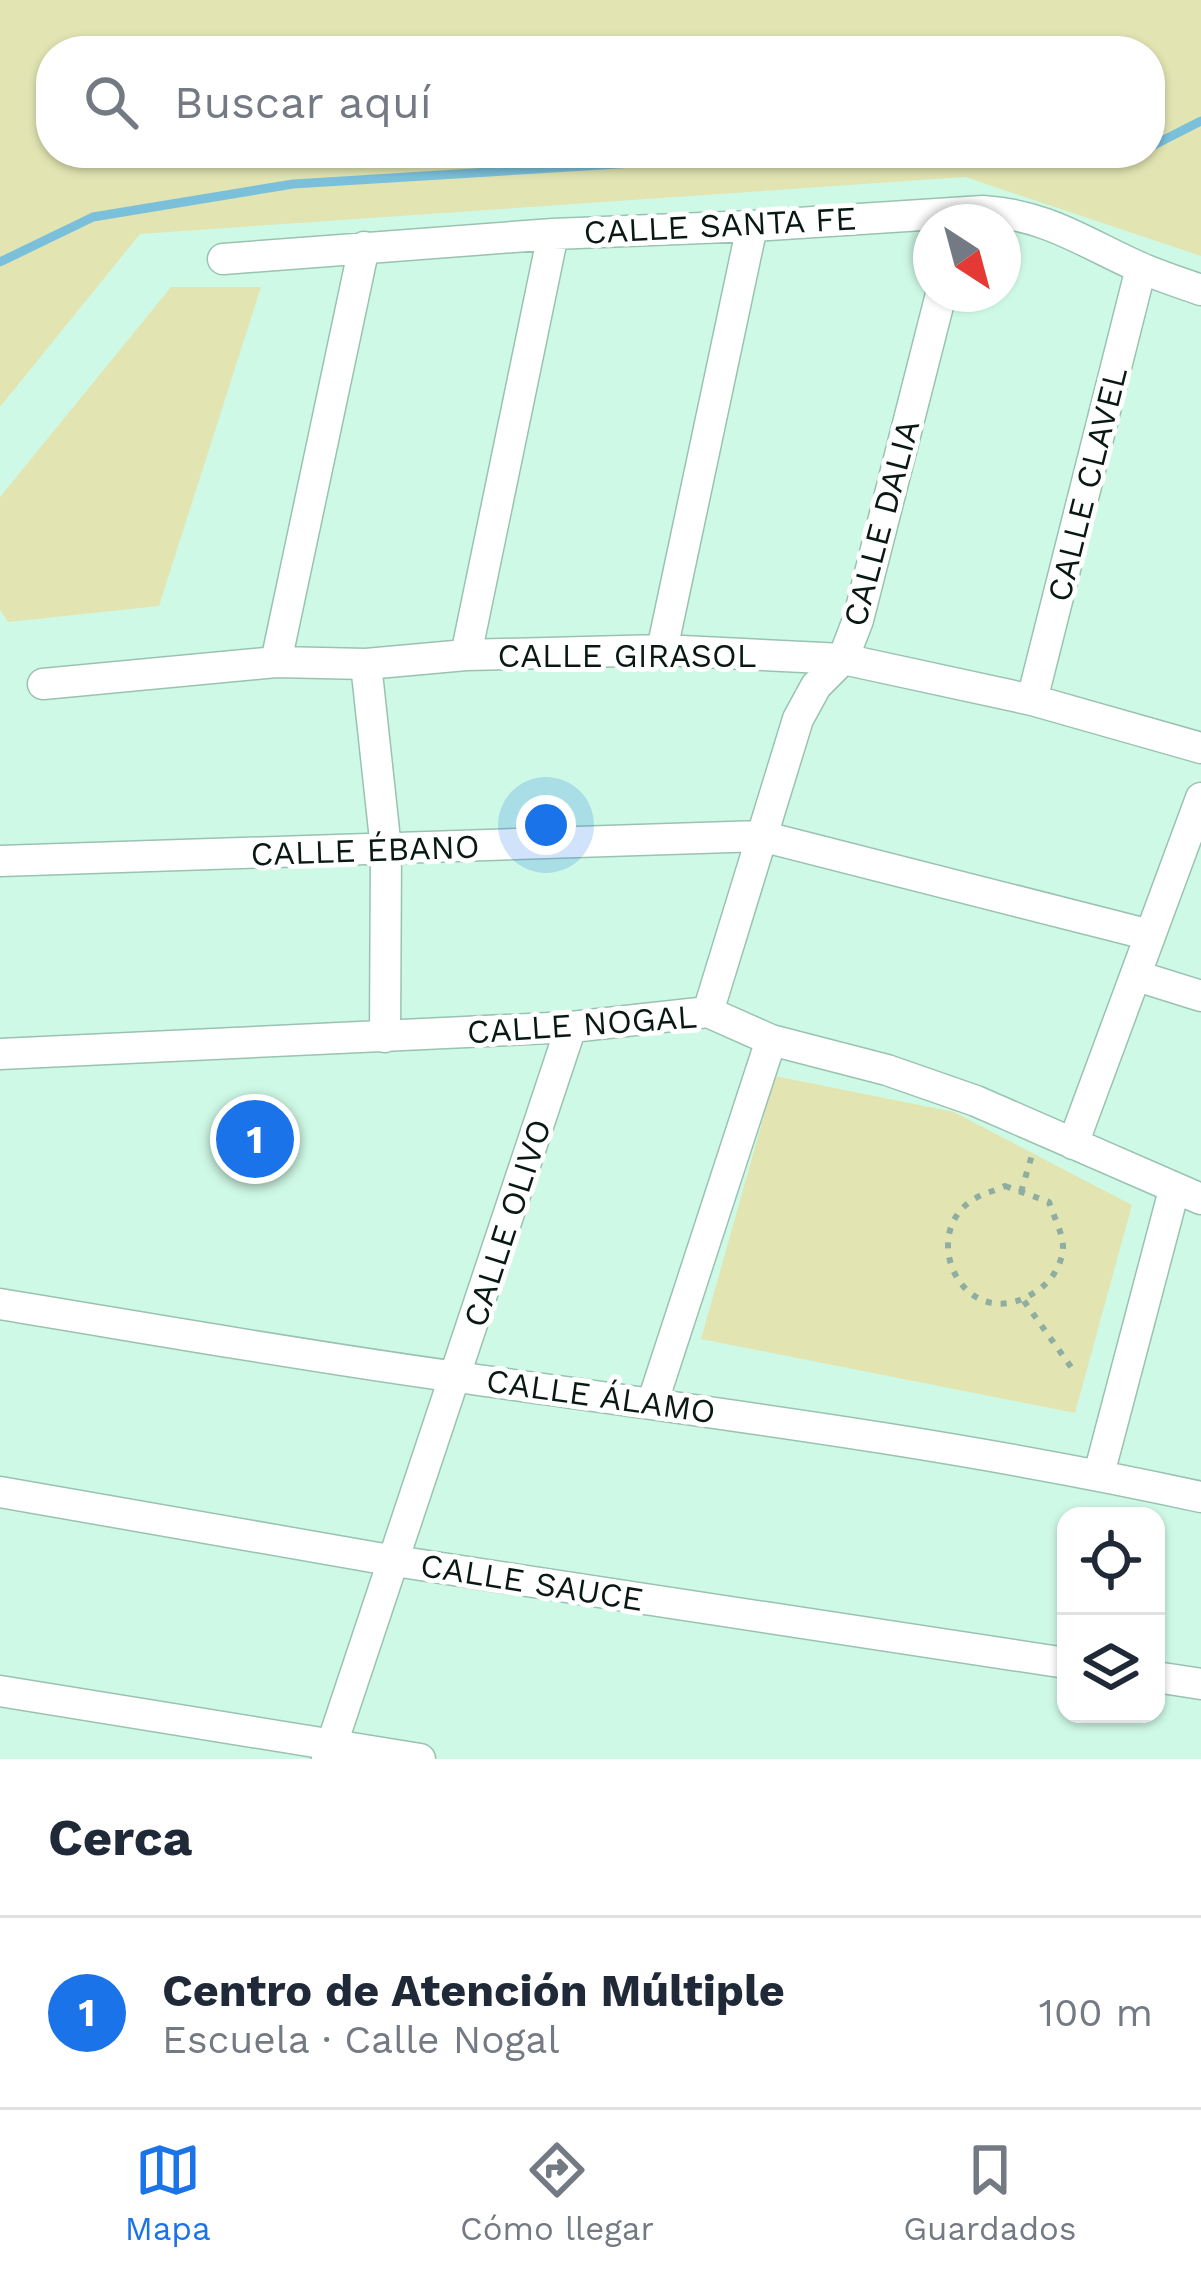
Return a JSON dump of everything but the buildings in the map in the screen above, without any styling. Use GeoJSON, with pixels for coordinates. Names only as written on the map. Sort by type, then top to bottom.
{"type":"FeatureCollection","features":[{"type":"Feature","properties":{"kind":"street","name":"CALLE SANTA FE"},"geometry":{"type":"LineString","coordinates":[[1021,214],[1201,290]]}},
{"type":"Feature","properties":{"kind":"street","name":"CALLE SANTA FE"},"geometry":{"type":"LineString","coordinates":[[224,260],[553,234],[913,217]]}},
{"type":"Feature","properties":{"kind":"street"},"geometry":{"type":"LineString","coordinates":[[662,650],[752,226]]}},
{"type":"Feature","properties":{"kind":"street"},"geometry":{"type":"LineString","coordinates":[[466,655],[553,234]]}},
{"type":"Feature","properties":{"kind":"street"},"geometry":{"type":"LineString","coordinates":[[276,662],[364,247]]}},
{"type":"Feature","properties":{"kind":"street","name":"CALLE CLAVEL"},"geometry":{"type":"LineString","coordinates":[[1032,700],[1142,268]]}},
{"type":"Feature","properties":{"kind":"street","name":"CALLE DALIA"},"geometry":{"type":"LineString","coordinates":[[709,1012],[798,719],[816,686],[843,659],[858,620],[936,312]]}},
{"type":"Feature","properties":{"kind":"street","name":"CALLE GIRASOL"},"geometry":{"type":"LineString","coordinates":[[43,684],[276,662],[366,664],[466,655],[662,650],[843,659],[1032,700],[1201,748]]}},
{"type":"Feature","properties":{"kind":"street"},"geometry":{"type":"LineString","coordinates":[[366,664],[386,849],[385,1037]]}},
{"type":"Feature","properties":{"kind":"street"},"geometry":{"type":"LineString","coordinates":[[1073,1144],[1201,798]]}},
{"type":"Feature","properties":{"kind":"street","name":"CALLE ÉBANO"},"geometry":{"type":"LineString","coordinates":[[0,861],[760,836],[1150,935]]}},
{"type":"Feature","properties":{"kind":"street"},"geometry":{"type":"LineString","coordinates":[[1136,976],[1201,996]]}},
{"type":"Feature","properties":{"kind":"street","name":"CALLE NOGAL"},"geometry":{"type":"LineString","coordinates":[[0,1054],[572,1027],[709,1012],[771,1040],[887,1070],[976,1101],[1188,1195]]}},
{"type":"Feature","properties":{"kind":"street","name":"CALLE OLIVO"},"geometry":{"type":"LineString","coordinates":[[329,1752],[572,1027]]}},
{"type":"Feature","properties":{"kind":"street"},"geometry":{"type":"LineString","coordinates":[[652,1401],[771,1040]]}},
{"type":"Feature","properties":{"kind":"street"},"geometry":{"type":"LineString","coordinates":[[1099,1474],[1188,1195]]}},
{"type":"Feature","properties":{"kind":"street","name":"CALLE ÁLAMO"},"geometry":{"type":"LineString","coordinates":[[0,1304],[456,1377],[652,1401],[1099,1474],[1201,1497]]}},
{"type":"Feature","properties":{"kind":"street","name":"CALLE SAUCE"},"geometry":{"type":"LineString","coordinates":[[0,1492],[395,1561],[1057,1662]]}},
{"type":"Feature","properties":{"kind":"street"},"geometry":{"type":"LineString","coordinates":[[1165,1678],[1201,1684]]}},
{"type":"Feature","properties":{"kind":"street"},"geometry":{"type":"LineString","coordinates":[[0,1690],[329,1752],[420,1759]]}},
{"type":"Feature","properties":{"kind":"path"},"geometry":{"type":"LineString","coordinates":[[1021,1192],[1040,1132]]}},
{"type":"Feature","properties":{"kind":"path"},"geometry":{"type":"LineString","coordinates":[[1005,1186],[1049,1202],[1064,1248],[1052,1279],[1024,1301],[995,1306],[969,1292],[951,1268],[947,1238],[968,1202],[1005,1186]]}},
{"type":"Feature","properties":{"kind":"path"},"geometry":{"type":"LineString","coordinates":[[1024,1301],[1070,1367]]}},
{"type":"Feature","properties":{"kind":"green space"},"geometry":{"type":"Polygon","coordinates":[[[0,0],[1201,0],[1201,256],[965,177],[140,234],[0,407],[0,0]]]}},
{"type":"Feature","properties":{"kind":"green space"},"geometry":{"type":"Polygon","coordinates":[[[171,287],[261,287],[159,606],[8,622],[0,610],[0,497],[171,287]]]}},
{"type":"Feature","properties":{"kind":"green space"},"geometry":{"type":"Polygon","coordinates":[[[775,1076],[954,1112],[1132,1205],[1075,1413],[701,1339],[775,1076]]]}},
{"type":"Feature","properties":{"kind":"waterway"},"geometry":{"type":"LineString","coordinates":[[1165,139],[1201,121]]}},
{"type":"Feature","properties":{"kind":"waterway"},"geometry":{"type":"LineString","coordinates":[[0,262],[93,217],[293,184],[553,168]]}},
{"type":"Feature","properties":{"kind":"place","name":"Centro de Atención Múltiple"},"geometry":{"type":"Point","coordinates":[255,1139]}}]}
